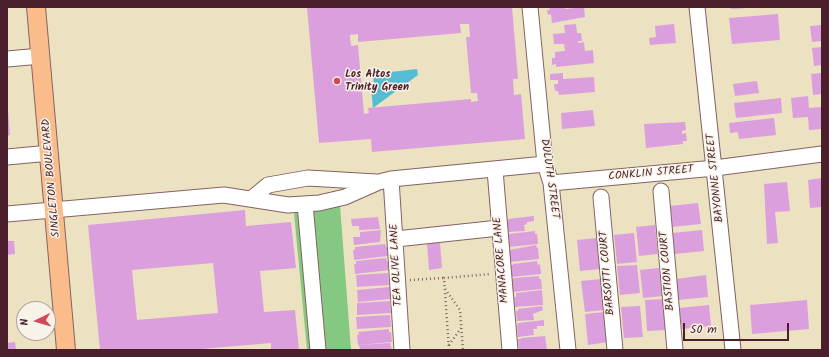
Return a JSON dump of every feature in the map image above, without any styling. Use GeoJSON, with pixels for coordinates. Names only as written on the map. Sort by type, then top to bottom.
{"type":"FeatureCollection","features":[{"type":"Feature","properties":{"kind":"main road","name":"SINGLETON BOULEVARD"},"geometry":{"type":"LineString","coordinates":[[36,7],[55,210],[66,350]]}},
{"type":"Feature","properties":{"kind":"street","name":"DULUTH STREET"},"geometry":{"type":"LineString","coordinates":[[530,7],[545,164],[552,183],[568,350]]}},
{"type":"Feature","properties":{"kind":"street","name":"BAYONNE STREET"},"geometry":{"type":"LineString","coordinates":[[698,7],[733,350]]}},
{"type":"Feature","properties":{"kind":"street"},"geometry":{"type":"LineString","coordinates":[[7,59],[41,56]]}},
{"type":"Feature","properties":{"kind":"street"},"geometry":{"type":"LineString","coordinates":[[7,157],[50,153]]}},
{"type":"Feature","properties":{"kind":"street","name":"CONKLIN STREET"},"geometry":{"type":"LineString","coordinates":[[552,183],[715,168],[822,154]]}},
{"type":"Feature","properties":{"kind":"street"},"geometry":{"type":"LineString","coordinates":[[251,200],[268,185],[308,178],[385,180],[545,164]]}},
{"type":"Feature","properties":{"kind":"street","name":"MANACORE LANE"},"geometry":{"type":"LineString","coordinates":[[494,170],[510,350]]}},
{"type":"Feature","properties":{"kind":"street"},"geometry":{"type":"LineString","coordinates":[[7,211],[55,210],[224,195],[288,205],[320,203],[345,197],[385,180]]}},
{"type":"Feature","properties":{"kind":"street","name":"TEA OLIVE LANE"},"geometry":{"type":"LineString","coordinates":[[385,180],[396,239],[397,281],[402,350]]}},
{"type":"Feature","properties":{"kind":"street","name":"BASTION COURT"},"geometry":{"type":"LineString","coordinates":[[660,192],[675,350]]}},
{"type":"Feature","properties":{"kind":"street","name":"BARSOTTI COURT"},"geometry":{"type":"LineString","coordinates":[[601,197],[615,350]]}},
{"type":"Feature","properties":{"kind":"street"},"geometry":{"type":"LineString","coordinates":[[304,204],[318,350]]}},
{"type":"Feature","properties":{"kind":"street"},"geometry":{"type":"LineString","coordinates":[[396,239],[499,228]]}},
{"type":"Feature","properties":{"kind":"path"},"geometry":{"type":"LineString","coordinates":[[397,281],[503,273]]}},
{"type":"Feature","properties":{"kind":"path"},"geometry":{"type":"LineString","coordinates":[[444,278],[449,350]]}},
{"type":"Feature","properties":{"kind":"path"},"geometry":{"type":"LineString","coordinates":[[444,289],[460,310],[463,350]]}},
{"type":"Feature","properties":{"kind":"path"},"geometry":{"type":"LineString","coordinates":[[448,345],[461,328]]}},
{"type":"Feature","properties":{"kind":"green space"},"geometry":{"type":"Polygon","coordinates":[[[340,205],[351,350],[307,350],[294,213],[331,209],[340,205]]]}},
{"type":"Feature","properties":{"kind":"water"},"geometry":{"type":"Polygon","coordinates":[[[417,69],[418,75],[373,108],[371,88],[374,86],[373,74],[417,69]]]}},
{"type":"Feature","properties":{"kind":"building","name":"Los Altos Trinity Green"},"geometry":{"type":"Polygon","coordinates":[[[307,7],[512,7],[518,79],[513,79],[514,95],[521,94],[525,139],[372,152],[371,139],[319,143],[307,7]],[[460,24],[461,33],[358,42],[358,34],[350,35],[351,46],[358,45],[364,114],[369,113],[368,108],[471,99],[471,102],[478,101],[477,93],[471,93],[466,37],[470,37],[469,24],[460,24]]]}},
{"type":"Feature","properties":{"kind":"building"},"geometry":{"type":"Polygon","coordinates":[[[549,7],[565,7],[565,9],[584,7],[585,17],[552,23],[551,14],[548,15],[547,10],[550,10],[549,7]]]}},
{"type":"Feature","properties":{"kind":"building"},"geometry":{"type":"Polygon","coordinates":[[[731,7],[747,7],[747,8],[731,9],[731,7]]]}},
{"type":"Feature","properties":{"kind":"building"},"geometry":{"type":"Polygon","coordinates":[[[778,14],[780,40],[732,44],[729,18],[778,14]]]}},
{"type":"Feature","properties":{"kind":"building"},"geometry":{"type":"Polygon","coordinates":[[[576,24],[577,33],[581,33],[582,41],[578,41],[578,43],[584,42],[585,51],[593,50],[594,63],[556,67],[556,64],[552,65],[552,58],[555,58],[555,52],[565,51],[564,44],[554,44],[553,34],[565,33],[564,25],[576,24]]]}},
{"type":"Feature","properties":{"kind":"building"},"geometry":{"type":"Polygon","coordinates":[[[674,24],[676,43],[650,45],[649,38],[656,37],[655,26],[674,24]]]}},
{"type":"Feature","properties":{"kind":"building"},"geometry":{"type":"Polygon","coordinates":[[[822,25],[822,41],[812,42],[810,26],[822,25]]]}},
{"type":"Feature","properties":{"kind":"building"},"geometry":{"type":"Polygon","coordinates":[[[822,47],[822,65],[814,66],[812,48],[822,47]]]}},
{"type":"Feature","properties":{"kind":"building"},"geometry":{"type":"Polygon","coordinates":[[[563,73],[563,79],[594,77],[595,92],[559,95],[558,91],[555,91],[554,84],[558,84],[558,80],[550,80],[550,74],[563,73]]]}},
{"type":"Feature","properties":{"kind":"building"},"geometry":{"type":"Polygon","coordinates":[[[822,73],[822,94],[813,95],[811,74],[822,73]]]}},
{"type":"Feature","properties":{"kind":"building"},"geometry":{"type":"Polygon","coordinates":[[[757,81],[759,93],[735,96],[733,84],[757,81]]]}},
{"type":"Feature","properties":{"kind":"building"},"geometry":{"type":"Polygon","coordinates":[[[808,96],[809,108],[822,107],[822,129],[809,130],[808,117],[793,118],[791,98],[808,96]]]}},
{"type":"Feature","properties":{"kind":"building"},"geometry":{"type":"Polygon","coordinates":[[[781,98],[782,113],[736,118],[734,103],[781,98]]]}},
{"type":"Feature","properties":{"kind":"building"},"geometry":{"type":"Polygon","coordinates":[[[7,110],[10,135],[7,136],[7,110]]]}},
{"type":"Feature","properties":{"kind":"building"},"geometry":{"type":"Polygon","coordinates":[[[593,110],[595,126],[562,129],[561,113],[593,110]]]}},
{"type":"Feature","properties":{"kind":"building"},"geometry":{"type":"Polygon","coordinates":[[[774,118],[776,135],[739,139],[738,132],[730,133],[729,123],[774,118]]]}},
{"type":"Feature","properties":{"kind":"building"},"geometry":{"type":"Polygon","coordinates":[[[685,122],[686,130],[682,131],[682,134],[686,133],[687,141],[683,141],[683,144],[646,148],[644,124],[685,122]]]}},
{"type":"Feature","properties":{"kind":"building"},"geometry":{"type":"Polygon","coordinates":[[[822,178],[822,207],[810,208],[808,180],[822,178]]]}},
{"type":"Feature","properties":{"kind":"building"},"geometry":{"type":"Polygon","coordinates":[[[787,182],[790,211],[775,212],[778,243],[767,244],[764,184],[787,182]]]}},
{"type":"Feature","properties":{"kind":"building"},"geometry":{"type":"Polygon","coordinates":[[[698,203],[701,224],[672,227],[669,206],[698,203]]]}},
{"type":"Feature","properties":{"kind":"building"},"geometry":{"type":"Polygon","coordinates":[[[245,210],[246,226],[291,222],[296,268],[260,271],[264,312],[295,310],[299,350],[271,350],[271,343],[190,350],[100,350],[88,225],[245,210]],[[213,263],[132,270],[137,320],[218,313],[213,263]]]}},
{"type":"Feature","properties":{"kind":"building"},"geometry":{"type":"Polygon","coordinates":[[[534,216],[534,221],[527,222],[527,224],[524,225],[525,231],[508,232],[508,219],[534,216]]]}},
{"type":"Feature","properties":{"kind":"building"},"geometry":{"type":"Polygon","coordinates":[[[378,217],[380,229],[359,230],[359,226],[352,226],[351,219],[378,217]]]}},
{"type":"Feature","properties":{"kind":"building"},"geometry":{"type":"Polygon","coordinates":[[[655,225],[658,254],[639,256],[636,227],[655,225]]]}},
{"type":"Feature","properties":{"kind":"building"},"geometry":{"type":"Polygon","coordinates":[[[381,230],[380,242],[354,245],[353,237],[360,237],[360,232],[381,230]]]}},
{"type":"Feature","properties":{"kind":"building"},"geometry":{"type":"Polygon","coordinates":[[[702,230],[704,251],[675,254],[672,233],[702,230]]]}},
{"type":"Feature","properties":{"kind":"building"},"geometry":{"type":"Polygon","coordinates":[[[535,231],[535,234],[537,234],[538,244],[509,247],[509,234],[535,231]]]}},
{"type":"Feature","properties":{"kind":"building"},"geometry":{"type":"Polygon","coordinates":[[[634,233],[637,262],[617,264],[614,235],[634,233]]]}},
{"type":"Feature","properties":{"kind":"building"},"geometry":{"type":"Polygon","coordinates":[[[597,238],[600,269],[580,271],[577,240],[597,238]]]}},
{"type":"Feature","properties":{"kind":"building"},"geometry":{"type":"Polygon","coordinates":[[[7,241],[14,241],[15,254],[7,255],[7,241]]]}},
{"type":"Feature","properties":{"kind":"building"},"geometry":{"type":"Polygon","coordinates":[[[427,242],[440,243],[442,268],[429,270],[427,242]]]}},
{"type":"Feature","properties":{"kind":"building"},"geometry":{"type":"Polygon","coordinates":[[[385,244],[387,247],[388,256],[354,260],[353,250],[355,250],[355,247],[385,244]]]}},
{"type":"Feature","properties":{"kind":"building"},"geometry":{"type":"Polygon","coordinates":[[[536,245],[538,248],[539,259],[510,262],[509,250],[536,245]]]}},
{"type":"Feature","properties":{"kind":"building"},"geometry":{"type":"Polygon","coordinates":[[[386,258],[387,262],[389,261],[390,270],[355,274],[354,264],[356,264],[356,261],[386,258]]]}},
{"type":"Feature","properties":{"kind":"building"},"geometry":{"type":"Polygon","coordinates":[[[537,261],[538,265],[540,264],[541,274],[512,277],[511,265],[537,261]]]}},
{"type":"Feature","properties":{"kind":"building"},"geometry":{"type":"Polygon","coordinates":[[[637,265],[640,293],[620,295],[617,266],[637,265]]]}},
{"type":"Feature","properties":{"kind":"building"},"geometry":{"type":"Polygon","coordinates":[[[659,268],[663,296],[643,298],[640,270],[659,268]]]}},
{"type":"Feature","properties":{"kind":"building"},"geometry":{"type":"Polygon","coordinates":[[[388,273],[389,285],[357,287],[356,275],[388,273]]]}},
{"type":"Feature","properties":{"kind":"building"},"geometry":{"type":"Polygon","coordinates":[[[706,275],[708,297],[678,300],[676,279],[706,275]]]}},
{"type":"Feature","properties":{"kind":"building"},"geometry":{"type":"Polygon","coordinates":[[[539,276],[539,279],[541,279],[542,289],[513,292],[512,279],[539,276]]]}},
{"type":"Feature","properties":{"kind":"building"},"geometry":{"type":"Polygon","coordinates":[[[601,279],[604,310],[585,312],[581,281],[601,279]]]}},
{"type":"Feature","properties":{"kind":"building"},"geometry":{"type":"Polygon","coordinates":[[[390,287],[390,299],[358,302],[357,290],[390,287]]]}},
{"type":"Feature","properties":{"kind":"building"},"geometry":{"type":"Polygon","coordinates":[[[542,290],[543,305],[515,307],[514,297],[516,297],[516,293],[542,290]]]}},
{"type":"Feature","properties":{"kind":"building"},"geometry":{"type":"Polygon","coordinates":[[[664,299],[667,330],[647,331],[645,300],[664,299]]]}},
{"type":"Feature","properties":{"kind":"building"},"geometry":{"type":"Polygon","coordinates":[[[807,300],[809,329],[752,334],[750,305],[807,300]]]}},
{"type":"Feature","properties":{"kind":"building"},"geometry":{"type":"Polygon","coordinates":[[[390,301],[391,313],[357,315],[357,303],[390,301]]]}},
{"type":"Feature","properties":{"kind":"building"},"geometry":{"type":"Polygon","coordinates":[[[709,305],[711,326],[682,329],[679,308],[709,305]]]}},
{"type":"Feature","properties":{"kind":"building"},"geometry":{"type":"Polygon","coordinates":[[[542,306],[543,310],[533,314],[534,320],[517,321],[516,311],[518,311],[518,309],[542,306]]]}},
{"type":"Feature","properties":{"kind":"building"},"geometry":{"type":"Polygon","coordinates":[[[640,306],[643,337],[624,338],[621,307],[640,306]]]}},
{"type":"Feature","properties":{"kind":"building"},"geometry":{"type":"Polygon","coordinates":[[[604,312],[608,342],[588,345],[585,314],[604,312]]]}},
{"type":"Feature","properties":{"kind":"building"},"geometry":{"type":"Polygon","coordinates":[[[390,315],[391,327],[357,329],[356,317],[390,315]]]}},
{"type":"Feature","properties":{"kind":"building"},"geometry":{"type":"Polygon","coordinates":[[[544,320],[544,326],[537,326],[537,329],[533,329],[534,335],[518,337],[518,323],[544,320]]]}},
{"type":"Feature","properties":{"kind":"building"},"geometry":{"type":"Polygon","coordinates":[[[389,329],[389,332],[391,332],[392,342],[358,345],[358,332],[389,329]]]}},
{"type":"Feature","properties":{"kind":"building"},"geometry":{"type":"Polygon","coordinates":[[[545,336],[547,350],[519,350],[518,339],[545,336]]]}},
{"type":"Feature","properties":{"kind":"building"},"geometry":{"type":"Polygon","coordinates":[[[15,342],[16,350],[7,350],[7,343],[15,342]]]}},
{"type":"Feature","properties":{"kind":"building"},"geometry":{"type":"Polygon","coordinates":[[[390,343],[392,350],[357,350],[360,349],[359,345],[390,343]]]}},
{"type":"Feature","properties":{"kind":"place","name":"Los Altos Trinity Green"},"geometry":{"type":"Point","coordinates":[337,81]}}]}
